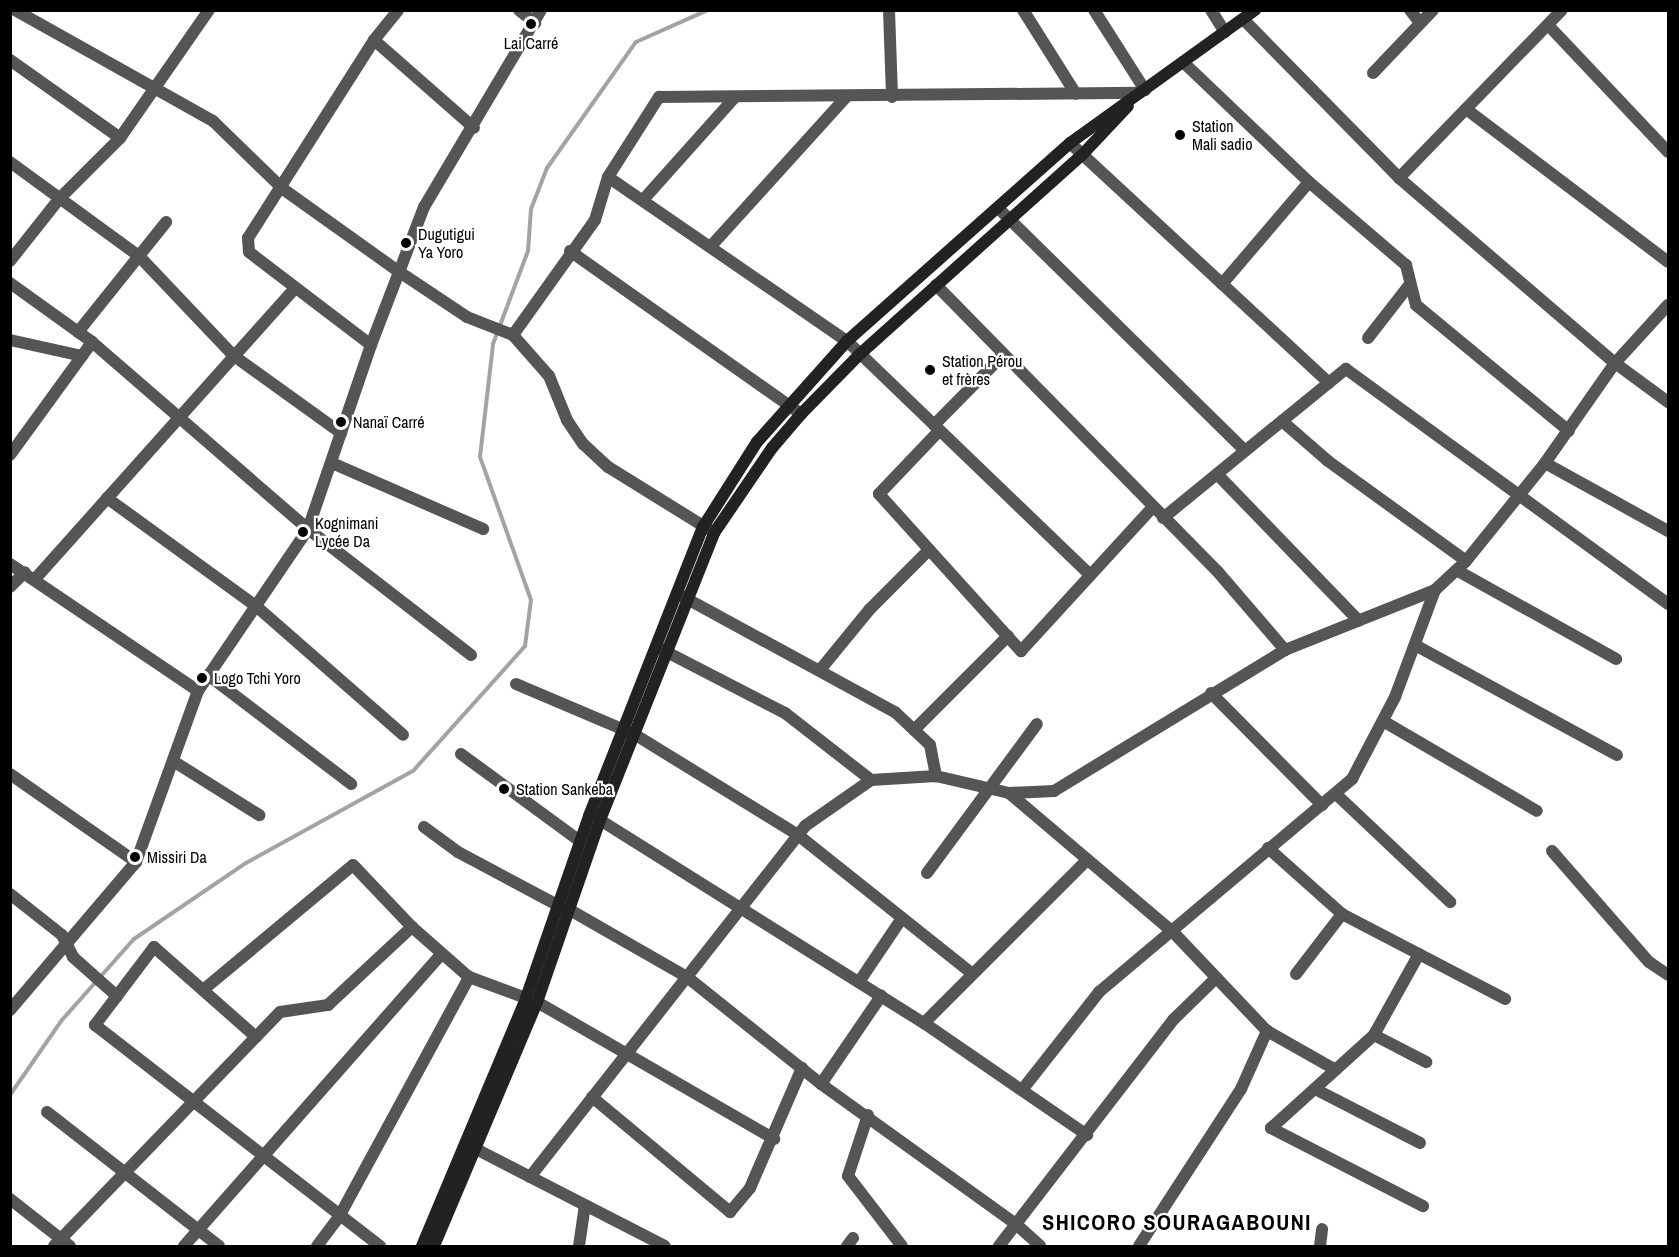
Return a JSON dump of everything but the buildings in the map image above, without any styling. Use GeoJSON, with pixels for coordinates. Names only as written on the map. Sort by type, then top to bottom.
{"type":"FeatureCollection","features":[{"type":"Feature","properties":{"kind":"main road"},"geometry":{"type":"LineString","coordinates":[[564,908],[580,841],[628,732],[708,530],[757,442],[788,404],[847,341],[1070,143],[1255,10]]}},
{"type":"Feature","properties":{"kind":"main road"},"geometry":{"type":"LineString","coordinates":[[708,530],[801,414],[860,354],[1082,154],[1142,91]]}},
{"type":"Feature","properties":{"kind":"main road"},"geometry":{"type":"LineString","coordinates":[[434,1246],[477,1149],[564,908],[600,820],[628,732]]}},
{"type":"Feature","properties":{"kind":"main road"},"geometry":{"type":"LineString","coordinates":[[422,1246],[532,1000]]}},
{"type":"Feature","properties":{"kind":"street"},"geometry":{"type":"LineString","coordinates":[[10,261],[60,198],[120,138],[152,86],[209,10]]}},
{"type":"Feature","properties":{"kind":"street"},"geometry":{"type":"LineString","coordinates":[[371,345],[296,288],[248,247],[255,226],[283,189],[374,40],[398,10]]}},
{"type":"Feature","properties":{"kind":"street"},"geometry":{"type":"LineString","coordinates":[[519,10],[535,23]]}},
{"type":"Feature","properties":{"kind":"street"},"geometry":{"type":"LineString","coordinates":[[11,1009],[67,948],[136,862],[198,691],[308,529],[371,345],[424,207],[474,128],[541,10]]}},
{"type":"Feature","properties":{"kind":"street"},"geometry":{"type":"LineString","coordinates":[[889,10],[892,97]]}},
{"type":"Feature","properties":{"kind":"street"},"geometry":{"type":"LineString","coordinates":[[1023,10],[1076,94]]}},
{"type":"Feature","properties":{"kind":"street"},"geometry":{"type":"LineString","coordinates":[[513,335],[570,251],[595,220],[608,177],[659,97],[892,97],[1142,91],[1094,10]]}},
{"type":"Feature","properties":{"kind":"street"},"geometry":{"type":"LineString","coordinates":[[1211,10],[1225,32]]}},
{"type":"Feature","properties":{"kind":"street"},"geometry":{"type":"LineString","coordinates":[[1410,10],[1420,24]]}},
{"type":"Feature","properties":{"kind":"street"},"geometry":{"type":"LineString","coordinates":[[1373,73],[1432,10]]}},
{"type":"Feature","properties":{"kind":"street"},"geometry":{"type":"LineString","coordinates":[[1399,178],[1562,10]]}},
{"type":"Feature","properties":{"kind":"street"},"geometry":{"type":"LineString","coordinates":[[19,12],[213,121],[283,189],[467,317],[513,335],[549,376],[567,420],[583,444],[608,467],[708,530]]}},
{"type":"Feature","properties":{"kind":"street"},"geometry":{"type":"LineString","coordinates":[[1243,19],[1399,178],[1615,363],[1668,402]]}},
{"type":"Feature","properties":{"kind":"street"},"geometry":{"type":"LineString","coordinates":[[1548,25],[1668,152]]}},
{"type":"Feature","properties":{"kind":"street"},"geometry":{"type":"LineString","coordinates":[[374,40],[474,128]]}},
{"type":"Feature","properties":{"kind":"street"},"geometry":{"type":"LineString","coordinates":[[10,60],[120,138]]}},
{"type":"Feature","properties":{"kind":"street"},"geometry":{"type":"LineString","coordinates":[[1183,62],[1309,182],[1406,265],[1416,305],[1569,431]]}},
{"type":"Feature","properties":{"kind":"street"},"geometry":{"type":"LineString","coordinates":[[643,200],[735,97]]}},
{"type":"Feature","properties":{"kind":"street"},"geometry":{"type":"LineString","coordinates":[[712,245],[846,97]]}},
{"type":"Feature","properties":{"kind":"street"},"geometry":{"type":"LineString","coordinates":[[1466,109],[1668,262]]}},
{"type":"Feature","properties":{"kind":"street"},"geometry":{"type":"LineString","coordinates":[[1070,143],[1329,383]]}},
{"type":"Feature","properties":{"kind":"street"},"geometry":{"type":"LineString","coordinates":[[10,162],[139,256],[234,356],[341,434]]}},
{"type":"Feature","properties":{"kind":"street"},"geometry":{"type":"LineString","coordinates":[[608,177],[712,245],[847,341],[1090,575]]}},
{"type":"Feature","properties":{"kind":"street"},"geometry":{"type":"LineString","coordinates":[[1222,284],[1309,182]]}},
{"type":"Feature","properties":{"kind":"street"},"geometry":{"type":"LineString","coordinates":[[998,208],[1245,451]]}},
{"type":"Feature","properties":{"kind":"street"},"geometry":{"type":"LineString","coordinates":[[78,332],[166,222]]}},
{"type":"Feature","properties":{"kind":"street"},"geometry":{"type":"LineString","coordinates":[[570,251],[801,414]]}},
{"type":"Feature","properties":{"kind":"street"},"geometry":{"type":"LineString","coordinates":[[10,283],[92,342],[308,529],[471,655]]}},
{"type":"Feature","properties":{"kind":"street"},"geometry":{"type":"LineString","coordinates":[[1368,338],[1410,284]]}},
{"type":"Feature","properties":{"kind":"street"},"geometry":{"type":"LineString","coordinates":[[936,285],[1152,508],[1218,572],[1285,650]]}},
{"type":"Feature","properties":{"kind":"street"},"geometry":{"type":"LineString","coordinates":[[10,587],[30,576],[107,498],[296,288]]}},
{"type":"Feature","properties":{"kind":"street"},"geometry":{"type":"LineString","coordinates":[[530,1177],[798,835],[871,780],[936,776],[1009,793],[1054,791],[1211,693],[1285,650],[1436,590],[1462,566],[1545,463],[1615,363],[1668,304]]}},
{"type":"Feature","properties":{"kind":"street"},"geometry":{"type":"LineString","coordinates":[[10,340],[82,356]]}},
{"type":"Feature","properties":{"kind":"street"},"geometry":{"type":"LineString","coordinates":[[10,455],[92,342]]}},
{"type":"Feature","properties":{"kind":"street"},"geometry":{"type":"LineString","coordinates":[[1003,355],[879,494],[1021,651],[1152,508]]}},
{"type":"Feature","properties":{"kind":"street"},"geometry":{"type":"LineString","coordinates":[[1163,518],[1346,369],[1668,604]]}},
{"type":"Feature","properties":{"kind":"street"},"geometry":{"type":"LineString","coordinates":[[1282,421],[1328,461],[1462,566],[1616,659]]}},
{"type":"Feature","properties":{"kind":"street"},"geometry":{"type":"LineString","coordinates":[[332,463],[483,529]]}},
{"type":"Feature","properties":{"kind":"street"},"geometry":{"type":"LineString","coordinates":[[1545,463],[1668,531]]}},
{"type":"Feature","properties":{"kind":"street"},"geometry":{"type":"LineString","coordinates":[[1217,474],[1359,621]]}},
{"type":"Feature","properties":{"kind":"street"},"geometry":{"type":"LineString","coordinates":[[107,498],[257,607],[404,735]]}},
{"type":"Feature","properties":{"kind":"street"},"geometry":{"type":"LineString","coordinates":[[820,670],[870,609],[929,549]]}},
{"type":"Feature","properties":{"kind":"street"},"geometry":{"type":"LineString","coordinates":[[10,564],[198,691]]}},
{"type":"Feature","properties":{"kind":"street"},"geometry":{"type":"LineString","coordinates":[[1022,1090],[1099,992],[1173,932],[1269,848],[1337,795],[1352,779],[1383,722],[1436,590]]}},
{"type":"Feature","properties":{"kind":"street"},"geometry":{"type":"LineString","coordinates":[[681,596],[895,712],[930,745],[936,776]]}},
{"type":"Feature","properties":{"kind":"street"},"geometry":{"type":"LineString","coordinates":[[914,730],[1008,636]]}},
{"type":"Feature","properties":{"kind":"street"},"geometry":{"type":"LineString","coordinates":[[1415,645],[1617,755]]}},
{"type":"Feature","properties":{"kind":"street"},"geometry":{"type":"LineString","coordinates":[[660,649],[785,713],[871,780]]}},
{"type":"Feature","properties":{"kind":"street"},"geometry":{"type":"LineString","coordinates":[[208,675],[351,784]]}},
{"type":"Feature","properties":{"kind":"street"},"geometry":{"type":"LineString","coordinates":[[516,684],[628,732],[798,835],[973,974]]}},
{"type":"Feature","properties":{"kind":"street"},"geometry":{"type":"LineString","coordinates":[[1211,693],[1322,805]]}},
{"type":"Feature","properties":{"kind":"street"},"geometry":{"type":"LineString","coordinates":[[1383,722],[1537,811]]}},
{"type":"Feature","properties":{"kind":"street"},"geometry":{"type":"LineString","coordinates":[[927,873],[1037,724]]}},
{"type":"Feature","properties":{"kind":"street"},"geometry":{"type":"LineString","coordinates":[[461,754],[580,841]]}},
{"type":"Feature","properties":{"kind":"street"},"geometry":{"type":"LineString","coordinates":[[173,760],[259,815]]}},
{"type":"Feature","properties":{"kind":"street"},"geometry":{"type":"LineString","coordinates":[[12,779],[136,862]]}},
{"type":"Feature","properties":{"kind":"street"},"geometry":{"type":"LineString","coordinates":[[1009,793],[1173,932],[1267,1031],[1336,1070]]}},
{"type":"Feature","properties":{"kind":"street"},"geometry":{"type":"LineString","coordinates":[[1337,795],[1450,902]]}},
{"type":"Feature","properties":{"kind":"street"},"geometry":{"type":"LineString","coordinates":[[600,820],[924,1023],[1087,1135]]}},
{"type":"Feature","properties":{"kind":"street"},"geometry":{"type":"LineString","coordinates":[[424,827],[458,852],[687,977],[821,1084],[868,1115],[1017,1225],[1040,1246]]}},
{"type":"Feature","properties":{"kind":"street"},"geometry":{"type":"LineString","coordinates":[[1269,848],[1342,914],[1505,999]]}},
{"type":"Feature","properties":{"kind":"street"},"geometry":{"type":"LineString","coordinates":[[1552,851],[1649,962],[1668,975]]}},
{"type":"Feature","properties":{"kind":"street"},"geometry":{"type":"LineString","coordinates":[[924,1023],[1087,860]]}},
{"type":"Feature","properties":{"kind":"street"},"geometry":{"type":"LineString","coordinates":[[203,990],[353,865],[412,927],[470,977],[532,1000],[774,1139]]}},
{"type":"Feature","properties":{"kind":"street"},"geometry":{"type":"LineString","coordinates":[[10,894],[62,935],[67,948],[81,964],[114,993]]}},
{"type":"Feature","properties":{"kind":"street"},"geometry":{"type":"LineString","coordinates":[[1296,974],[1342,914]]}},
{"type":"Feature","properties":{"kind":"street"},"geometry":{"type":"LineString","coordinates":[[859,982],[902,918]]}},
{"type":"Feature","properties":{"kind":"street"},"geometry":{"type":"LineString","coordinates":[[57,1242],[280,1012],[328,1005],[412,927]]}},
{"type":"Feature","properties":{"kind":"street"},"geometry":{"type":"LineString","coordinates":[[256,1037],[154,947],[114,993],[95,1025],[380,1246]]}},
{"type":"Feature","properties":{"kind":"street"},"geometry":{"type":"LineString","coordinates":[[184,1246],[441,954]]}},
{"type":"Feature","properties":{"kind":"street"},"geometry":{"type":"LineString","coordinates":[[1419,954],[1374,1035],[1271,1128],[1424,1206]]}},
{"type":"Feature","properties":{"kind":"street"},"geometry":{"type":"LineString","coordinates":[[317,1246],[340,1215],[470,977]]}},
{"type":"Feature","properties":{"kind":"street"},"geometry":{"type":"LineString","coordinates":[[999,1246],[1087,1135],[1174,1019],[1216,978]]}},
{"type":"Feature","properties":{"kind":"street"},"geometry":{"type":"LineString","coordinates":[[821,1084],[882,996]]}},
{"type":"Feature","properties":{"kind":"street"},"geometry":{"type":"LineString","coordinates":[[1139,1246],[1241,1089],[1267,1031]]}},
{"type":"Feature","properties":{"kind":"street"},"geometry":{"type":"LineString","coordinates":[[1374,1035],[1426,1062]]}},
{"type":"Feature","properties":{"kind":"street"},"geometry":{"type":"LineString","coordinates":[[592,1097],[730,1212],[750,1188],[774,1139],[802,1068]]}},
{"type":"Feature","properties":{"kind":"street"},"geometry":{"type":"LineString","coordinates":[[1315,1089],[1420,1143]]}},
{"type":"Feature","properties":{"kind":"street"},"geometry":{"type":"LineString","coordinates":[[47,1112],[219,1246]]}},
{"type":"Feature","properties":{"kind":"street"},"geometry":{"type":"LineString","coordinates":[[868,1115],[848,1176],[902,1246]]}},
{"type":"Feature","properties":{"kind":"street"},"geometry":{"type":"LineString","coordinates":[[477,1149],[665,1246]]}},
{"type":"Feature","properties":{"kind":"street"},"geometry":{"type":"LineString","coordinates":[[10,1199],[57,1242],[70,1246]]}},
{"type":"Feature","properties":{"kind":"street"},"geometry":{"type":"LineString","coordinates":[[579,1246],[585,1205]]}},
{"type":"Feature","properties":{"kind":"street"},"geometry":{"type":"LineString","coordinates":[[1320,1246],[1322,1229]]}},
{"type":"Feature","properties":{"kind":"waterway"},"geometry":{"type":"LineString","coordinates":[[10,1095],[62,1020],[134,939],[246,863],[413,771],[525,646],[531,600],[480,457],[493,344],[528,251],[531,209],[547,168],[636,42],[708,10]]}},
{"type":"Feature","properties":{"kind":"place","name":"Lai Carré"},"geometry":{"type":"Point","coordinates":[531,24]}},
{"type":"Feature","properties":{"kind":"place","name":"Station Mali sadio"},"geometry":{"type":"Point","coordinates":[1180,135]}},
{"type":"Feature","properties":{"kind":"place","name":"Dugutigui Ya Yoro"},"geometry":{"type":"Point","coordinates":[406,243]}},
{"type":"Feature","properties":{"kind":"place","name":"Station Pérou et frères"},"geometry":{"type":"Point","coordinates":[930,370]}},
{"type":"Feature","properties":{"kind":"place","name":"Nanaï Carré"},"geometry":{"type":"Point","coordinates":[341,422]}},
{"type":"Feature","properties":{"kind":"place","name":"Kognimani Lycée Da"},"geometry":{"type":"Point","coordinates":[303,532]}},
{"type":"Feature","properties":{"kind":"place","name":"Logo Tchi Yoro"},"geometry":{"type":"Point","coordinates":[202,678]}},
{"type":"Feature","properties":{"kind":"place","name":"Station Sankeba"},"geometry":{"type":"Point","coordinates":[504,789]}},
{"type":"Feature","properties":{"kind":"place","name":"Missiri Da"},"geometry":{"type":"Point","coordinates":[135,857]}},
{"type":"Feature","properties":{"kind":"district","name":"SHICORO SOURAGABOUNI"},"geometry":{"type":"Point","coordinates":[1177,1223]}}]}
